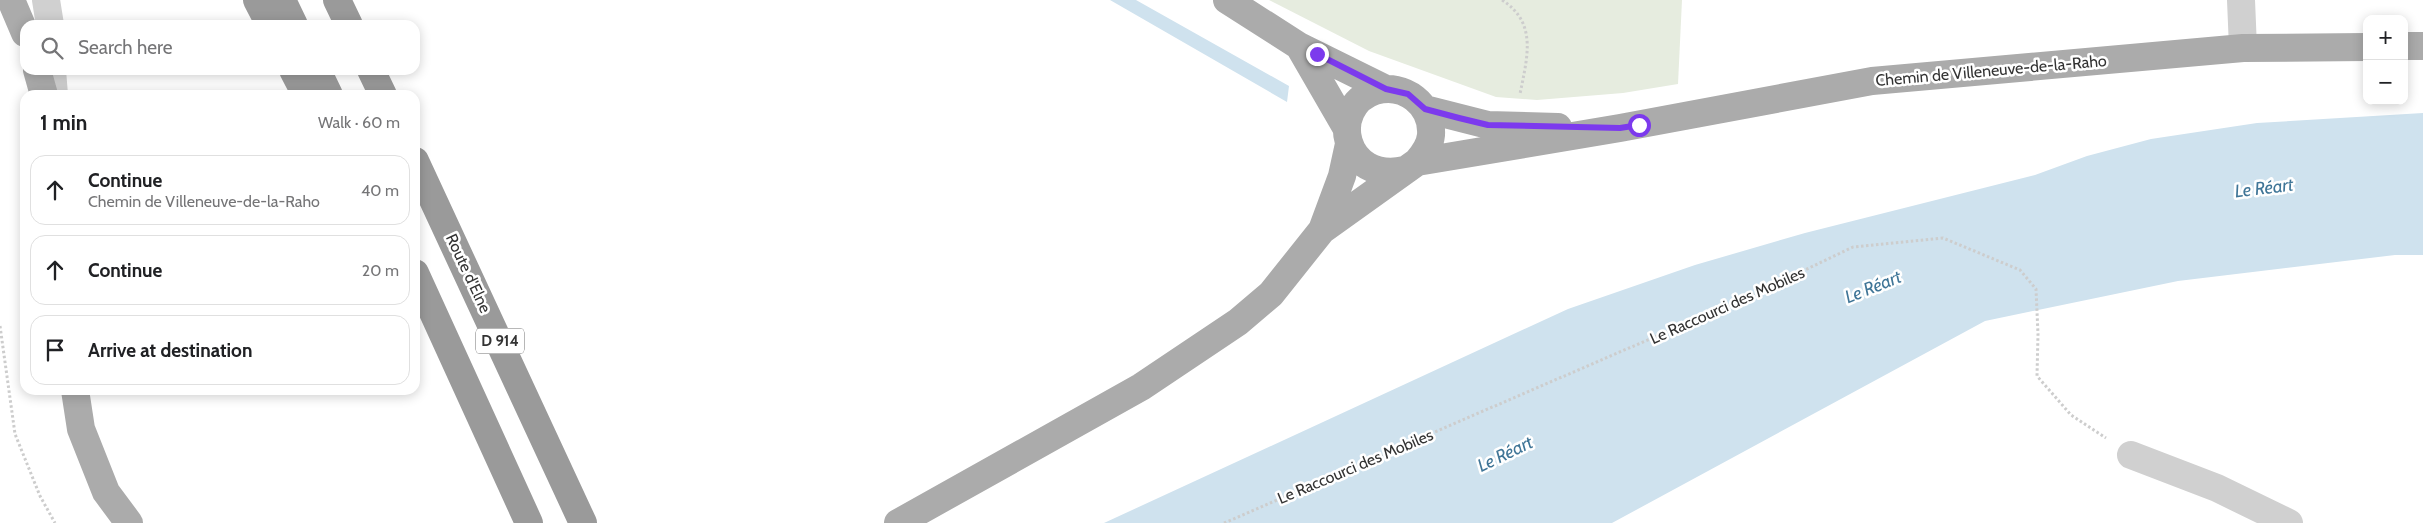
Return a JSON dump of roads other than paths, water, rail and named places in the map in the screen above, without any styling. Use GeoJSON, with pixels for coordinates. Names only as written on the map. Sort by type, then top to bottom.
{"type":"FeatureCollection","features":[{"type":"Feature","properties":{"kind":"highway"},"geometry":{"type":"LineString","coordinates":[[257,0],[267,20]]}},
{"type":"Feature","properties":{"kind":"highway"},"geometry":{"type":"LineString","coordinates":[[282,0],[292,20]]}},
{"type":"Feature","properties":{"kind":"highway"},"geometry":{"type":"LineString","coordinates":[[336,0],[346,20]]}},
{"type":"Feature","properties":{"kind":"highway"},"geometry":{"type":"LineString","coordinates":[[344,0],[353,20]]}},
{"type":"Feature","properties":{"kind":"highway"},"geometry":{"type":"LineString","coordinates":[[296,75],[303,90]]}},
{"type":"Feature","properties":{"kind":"highway"},"geometry":{"type":"LineString","coordinates":[[319,75],[327,90]]}},
{"type":"Feature","properties":{"kind":"highway"},"geometry":{"type":"LineString","coordinates":[[374,75],[382,90]]}},
{"type":"Feature","properties":{"kind":"highway","name":"Route d'Elne"},"geometry":{"type":"LineString","coordinates":[[420,172],[583,523]]}},
{"type":"Feature","properties":{"kind":"highway","name":"D 914"},"geometry":{"type":"LineString","coordinates":[[420,284],[529,523]]}},
{"type":"Feature","properties":{"kind":"highway"},"geometry":{"type":"LineString","coordinates":[[420,319],[524,523]]}},
{"type":"Feature","properties":{"kind":"main road"},"geometry":{"type":"LineString","coordinates":[[10,0],[20,22]]}},
{"type":"Feature","properties":{"kind":"main road"},"geometry":{"type":"LineString","coordinates":[[898,523],[1141,387],[1238,322],[1271,294],[1322,230],[1411,166],[1426,150],[1431,137],[1430,122],[1425,109],[1408,94],[1386,89],[1299,46],[1227,0]]}},
{"type":"Feature","properties":{"kind":"main road"},"geometry":{"type":"LineString","coordinates":[[1299,46],[1348,136],[1355,156],[1365,166],[1378,171],[1392,173],[1411,166]]}},
{"type":"Feature","properties":{"kind":"main road","name":"Chemin de Villeneuve-de-la-Raho"},"geometry":{"type":"LineString","coordinates":[[1411,166],[1872,81],[2243,48],[2363,46]]}},
{"type":"Feature","properties":{"kind":"main road"},"geometry":{"type":"LineString","coordinates":[[2408,46],[2423,46]]}},
{"type":"Feature","properties":{"kind":"main road"},"geometry":{"type":"LineString","coordinates":[[38,75],[43,90]]}},
{"type":"Feature","properties":{"kind":"main road"},"geometry":{"type":"LineString","coordinates":[[1322,230],[1342,176],[1349,117],[1363,98],[1386,89]]}},
{"type":"Feature","properties":{"kind":"main road","name":"Chemin de Villeneuve-de-la-Raho"},"geometry":{"type":"LineString","coordinates":[[1425,109],[1488,125],[1620,128]]}},
{"type":"Feature","properties":{"kind":"main road"},"geometry":{"type":"LineString","coordinates":[[76,395],[81,429],[106,492],[129,523]]}},
{"type":"Feature","properties":{"kind":"street"},"geometry":{"type":"LineString","coordinates":[[46,0],[49,20]]}},
{"type":"Feature","properties":{"kind":"street"},"geometry":{"type":"LineString","coordinates":[[2241,0],[2243,48]]}},
{"type":"Feature","properties":{"kind":"street"},"geometry":{"type":"LineString","coordinates":[[52,75],[54,90]]}},
{"type":"Feature","properties":{"kind":"street"},"geometry":{"type":"LineString","coordinates":[[2131,455],[2217,488],[2289,523]]}},
{"type":"Feature","properties":{"kind":"water"},"geometry":{"type":"Polygon","coordinates":[[[1110,0],[1136,0],[1289,86],[1287,102],[1110,0]]]}},
{"type":"Feature","properties":{"kind":"water","name":"Le Réart"},"geometry":{"type":"Polygon","coordinates":[[[2423,113],[2423,255],[2395,255],[2178,281],[1985,321],[1612,523],[1104,523],[1568,309],[1695,265],[1805,233],[2035,175],[2087,156],[2151,139],[2257,123],[2423,113]]]}}]}
